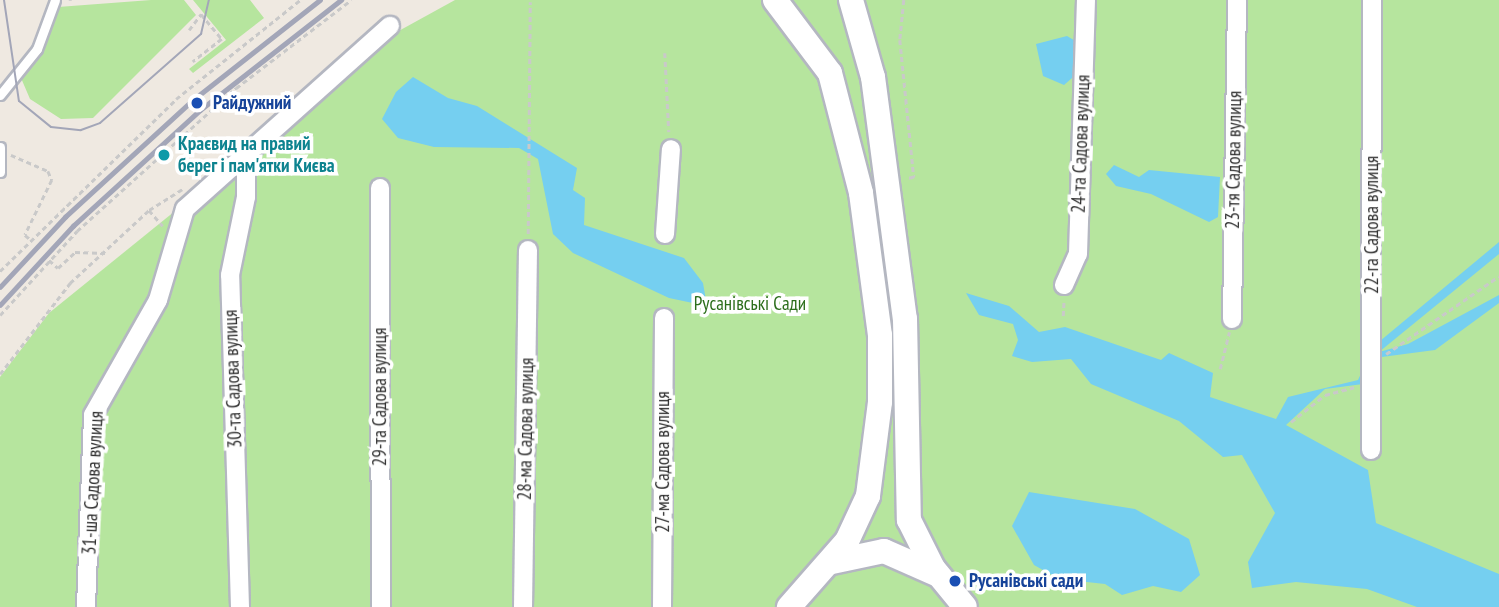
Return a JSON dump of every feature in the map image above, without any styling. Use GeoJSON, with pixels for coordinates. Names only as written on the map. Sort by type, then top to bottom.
{"type":"FeatureCollection","features":[{"type":"Feature","properties":{"kind":"main road"},"geometry":{"type":"LineString","coordinates":[[775,0],[830,73],[861,193],[876,292],[880,402],[868,496],[832,562],[789,607]]}},
{"type":"Feature","properties":{"kind":"main road"},"geometry":{"type":"LineString","coordinates":[[851,0],[873,77],[905,319],[909,520],[940,576],[965,607]]}},
{"type":"Feature","properties":{"kind":"main road"},"geometry":{"type":"LineString","coordinates":[[832,562],[884,551],[940,576]]}},
{"type":"Feature","properties":{"kind":"street","name":"24-та Садова вулиця"},"geometry":{"type":"LineString","coordinates":[[1064,285],[1078,254],[1086,0]]}},
{"type":"Feature","properties":{"kind":"street","name":"23-тя Садова вулиця"},"geometry":{"type":"LineString","coordinates":[[1232,319],[1237,0]]}},
{"type":"Feature","properties":{"kind":"street","name":"22-га Садова вулиця"},"geometry":{"type":"LineString","coordinates":[[1371,450],[1372,0]]}},
{"type":"Feature","properties":{"kind":"street","name":"31-ша Садова вулиця"},"geometry":{"type":"LineString","coordinates":[[86,607],[93,415],[158,300],[172,236],[185,209],[211,180],[390,26]]}},
{"type":"Feature","properties":{"kind":"street"},"geometry":{"type":"LineString","coordinates":[[665,234],[671,149]]}},
{"type":"Feature","properties":{"kind":"street","name":"30-та Садова вулиця"},"geometry":{"type":"LineString","coordinates":[[240,607],[230,275],[246,197],[246,152]]}},
{"type":"Feature","properties":{"kind":"street","name":"29-та Садова вулиця"},"geometry":{"type":"LineString","coordinates":[[380,188],[381,607]]}},
{"type":"Feature","properties":{"kind":"street","name":"28-ма Садова вулиця"},"geometry":{"type":"LineString","coordinates":[[523,607],[528,250]]}},
{"type":"Feature","properties":{"kind":"street","name":"27-ма Садова вулиця"},"geometry":{"type":"LineString","coordinates":[[662,607],[664,318]]}},
{"type":"Feature","properties":{"kind":"lane"},"geometry":{"type":"LineString","coordinates":[[0,95],[37,48],[55,0]]}},
{"type":"Feature","properties":{"kind":"lane"},"geometry":{"type":"LineString","coordinates":[[0,172],[2,149]]}},
{"type":"Feature","properties":{"kind":"path"},"geometry":{"type":"LineString","coordinates":[[0,271],[176,99],[300,0]]}},
{"type":"Feature","properties":{"kind":"path"},"geometry":{"type":"LineString","coordinates":[[0,314],[50,260],[236,88],[351,0]]}},
{"type":"Feature","properties":{"kind":"path"},"geometry":{"type":"LineString","coordinates":[[888,183],[914,177],[900,40],[904,0]]}},
{"type":"Feature","properties":{"kind":"path"},"geometry":{"type":"LineString","coordinates":[[528,250],[530,2]]}},
{"type":"Feature","properties":{"kind":"path"},"geometry":{"type":"LineString","coordinates":[[189,30],[201,14],[222,39],[193,62]]}},
{"type":"Feature","properties":{"kind":"path"},"geometry":{"type":"LineString","coordinates":[[664,52],[671,149]]}},
{"type":"Feature","properties":{"kind":"path"},"geometry":{"type":"LineString","coordinates":[[2,149],[48,171],[52,180],[25,235],[30,239]]}},
{"type":"Feature","properties":{"kind":"path"},"geometry":{"type":"LineString","coordinates":[[0,374],[70,284],[149,210],[186,186],[211,180]]}},
{"type":"Feature","properties":{"kind":"path"},"geometry":{"type":"LineString","coordinates":[[149,210],[172,236]]}},
{"type":"Feature","properties":{"kind":"path"},"geometry":{"type":"LineString","coordinates":[[50,260],[58,268],[75,252],[105,253]]}},
{"type":"Feature","properties":{"kind":"path"},"geometry":{"type":"LineString","coordinates":[[1393,348],[1499,276]]}},
{"type":"Feature","properties":{"kind":"path"},"geometry":{"type":"LineString","coordinates":[[1220,369],[1232,319]]}},
{"type":"Feature","properties":{"kind":"path"},"geometry":{"type":"LineString","coordinates":[[1291,422],[1325,395],[1371,383]]}},
{"type":"Feature","properties":{"kind":"green space"},"geometry":{"type":"Polygon","coordinates":[[[184,0],[196,15],[93,118],[61,119],[30,99],[21,78],[42,51],[58,7],[184,0]]]}},
{"type":"Feature","properties":{"kind":"green space"},"geometry":{"type":"Polygon","coordinates":[[[193,0],[250,0],[264,18],[193,73],[189,69],[226,40],[193,0]]]}},
{"type":"Feature","properties":{"kind":"green space","name":"Русанівські Сади"},"geometry":{"type":"Polygon","coordinates":[[[455,0],[1499,0],[1499,607],[0,607],[0,377],[49,313],[395,33],[455,0]]]}},
{"type":"Feature","properties":{"kind":"water"},"geometry":{"type":"Polygon","coordinates":[[[1067,36],[1084,46],[1079,72],[1064,85],[1043,76],[1036,44],[1067,36]]]}},
{"type":"Feature","properties":{"kind":"water"},"geometry":{"type":"Polygon","coordinates":[[[413,77],[448,98],[477,106],[577,168],[573,190],[585,198],[584,225],[684,258],[703,283],[707,306],[669,298],[573,253],[553,234],[538,159],[519,148],[434,147],[398,138],[382,119],[396,92],[413,77]]]}},
{"type":"Feature","properties":{"kind":"water"},"geometry":{"type":"Polygon","coordinates":[[[1114,165],[1139,177],[1149,170],[1220,177],[1218,217],[1209,222],[1151,194],[1116,186],[1106,174],[1114,165]]]}},
{"type":"Feature","properties":{"kind":"water"},"geometry":{"type":"Polygon","coordinates":[[[1499,242],[1499,254],[1379,352],[1408,344],[1499,295],[1499,303],[1435,350],[1374,358],[1363,384],[1325,389],[1286,425],[1368,470],[1376,523],[1499,574],[1499,607],[1417,607],[1367,589],[1296,582],[1252,588],[1248,562],[1275,513],[1242,455],[1223,457],[1179,421],[1091,384],[1071,359],[1032,362],[1012,356],[1018,340],[1013,324],[979,315],[966,293],[1009,306],[1039,332],[1065,327],[1161,360],[1169,353],[1213,373],[1210,397],[1276,419],[1288,397],[1358,380],[1374,346],[1499,242]]]}},
{"type":"Feature","properties":{"kind":"water"},"geometry":{"type":"Polygon","coordinates":[[[1029,492],[1135,509],[1189,539],[1200,575],[1181,592],[1153,586],[1122,595],[1105,584],[1059,579],[1034,565],[1012,526],[1029,492]]]}},
{"type":"Feature","properties":{"kind":"tram line"},"geometry":{"type":"LineString","coordinates":[[4,0],[19,101],[51,127],[81,130],[100,123],[201,34],[209,0]]}},
{"type":"Feature","properties":{"kind":"railway"},"geometry":{"type":"LineString","coordinates":[[0,287],[65,217],[194,99],[320,0]]}},
{"type":"Feature","properties":{"kind":"railway"},"geometry":{"type":"LineString","coordinates":[[0,305],[73,226],[200,110],[341,0]]}},
{"type":"Feature","properties":{"kind":"place","name":"Райдужний"},"geometry":{"type":"Point","coordinates":[197,103]}},
{"type":"Feature","properties":{"kind":"place","name":"Краєвид на правий берег і пам'ятки Києва"},"geometry":{"type":"Point","coordinates":[164,155]}},
{"type":"Feature","properties":{"kind":"place","name":"Русанівські сади"},"geometry":{"type":"Point","coordinates":[955,581]}}]}
